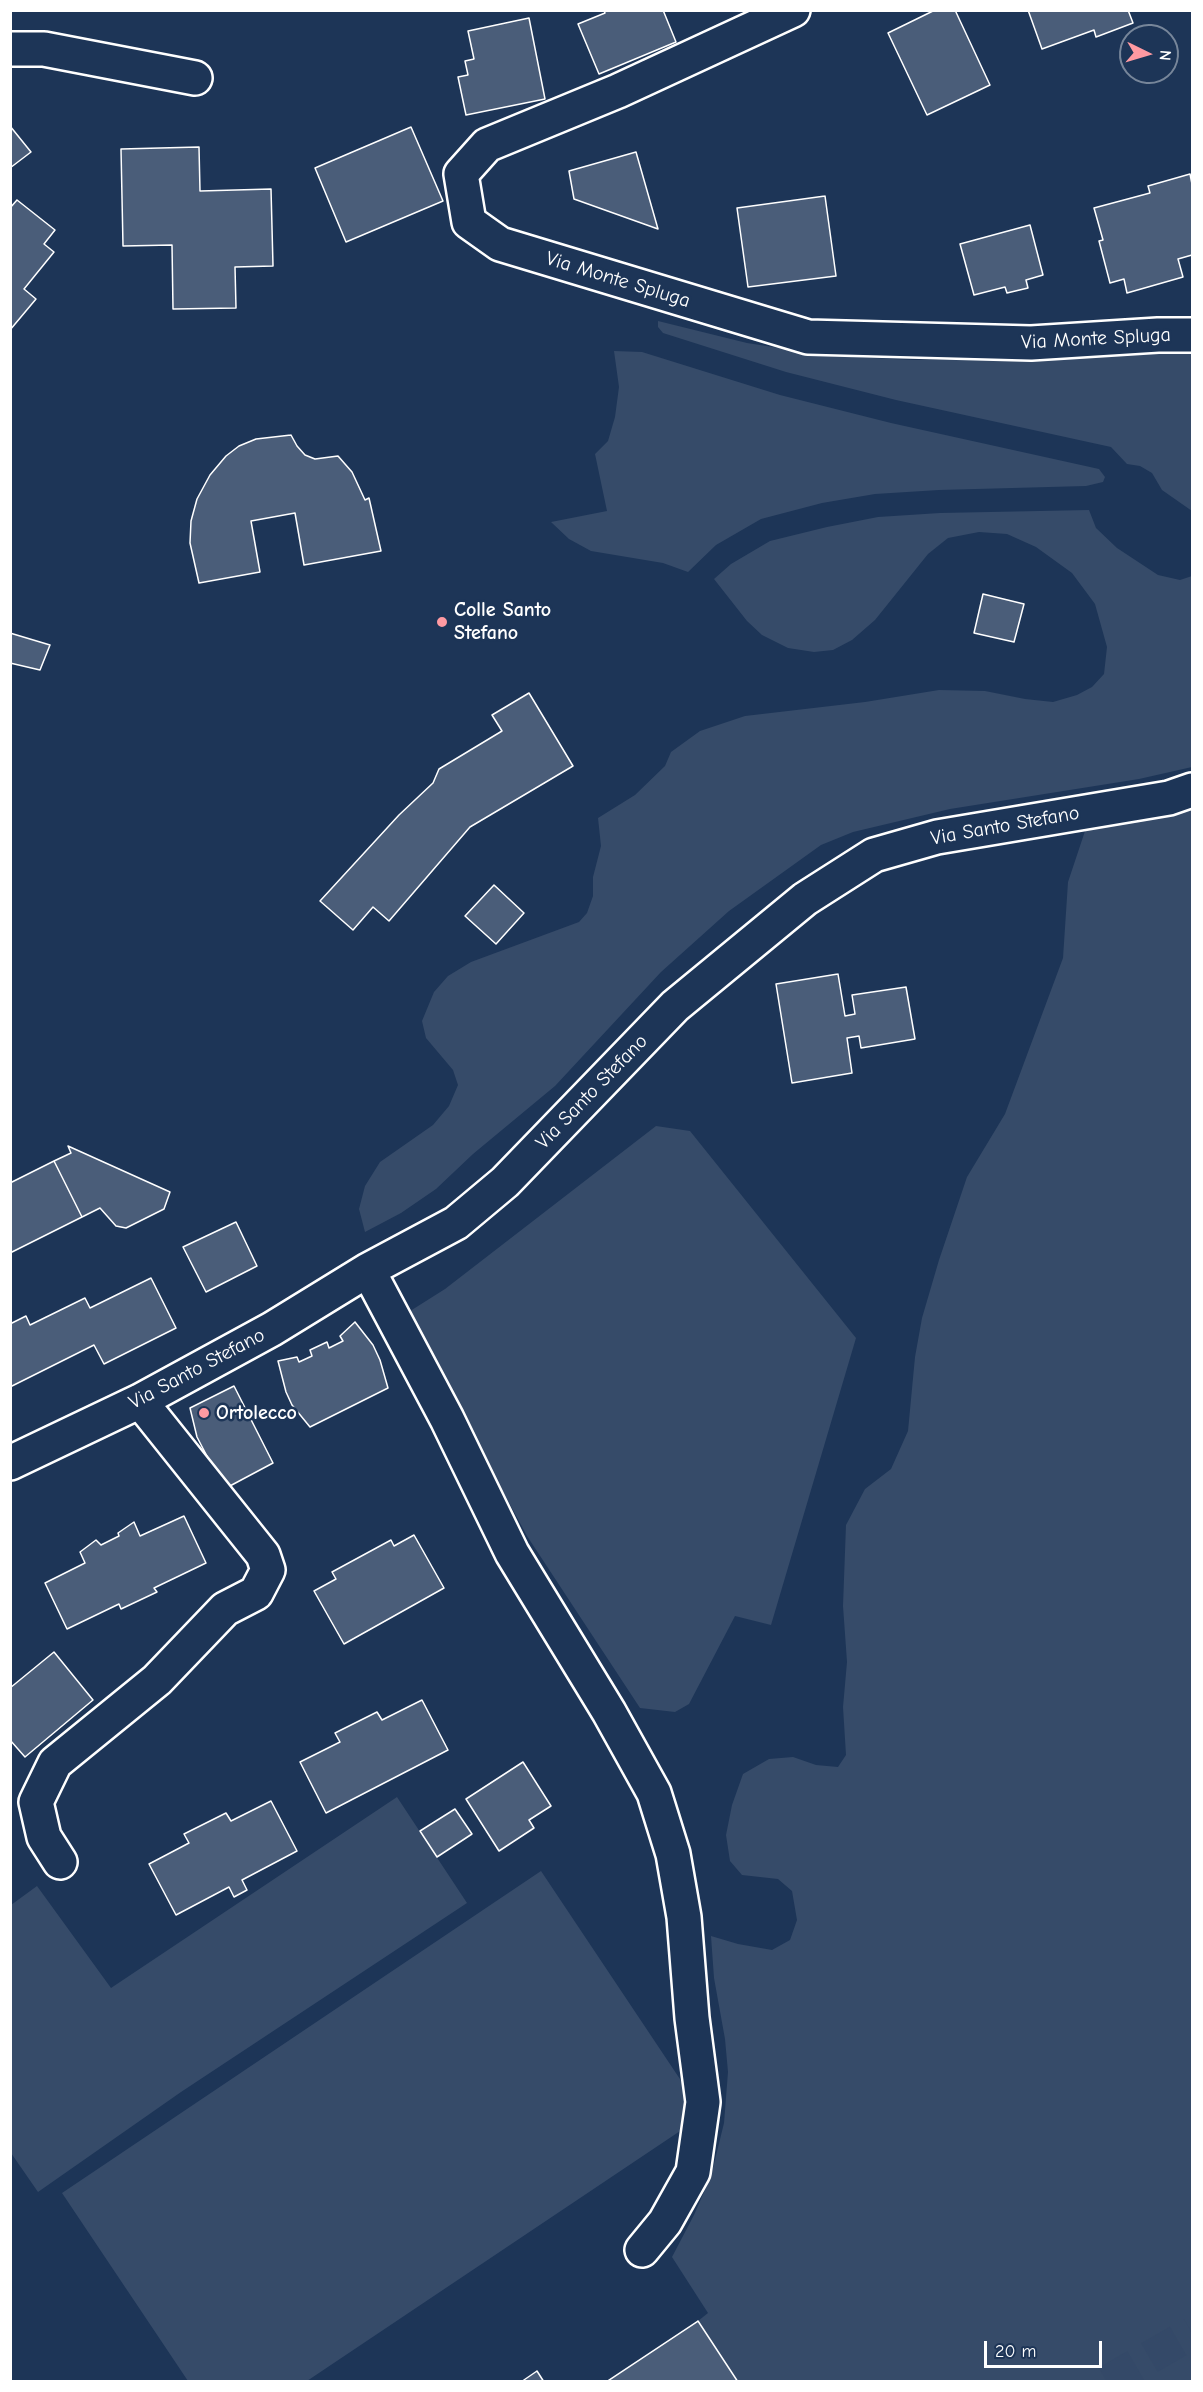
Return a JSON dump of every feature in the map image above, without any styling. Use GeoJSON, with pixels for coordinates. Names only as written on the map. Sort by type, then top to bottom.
{"type":"FeatureCollection","features":[{"type":"Feature","properties":{"kind":"street","name":"Via Monte Spluga"},"geometry":{"type":"LineString","coordinates":[[793,10],[618,91],[487,146],[461,174],[469,222],[500,244],[808,337],[1031,343],[1192,335]]}},
{"type":"Feature","properties":{"kind":"street"},"geometry":{"type":"LineString","coordinates":[[10,50],[44,49],[195,78]]}},
{"type":"Feature","properties":{"kind":"street","name":"Via Santo Stefano"},"geometry":{"type":"LineString","coordinates":[[10,1463],[140,1401],[272,1329],[368,1270],[456,1223],[505,1182],[675,1006],[805,899],[874,855],[937,837],[1169,798],[1192,790]]}},
{"type":"Feature","properties":{"kind":"street"},"geometry":{"type":"LineString","coordinates":[[368,1270],[447,1419],[512,1553],[609,1712],[654,1793],[673,1854],[684,1917],[692,2018],[704,2102],[693,2172],[665,2222],[642,2250]]}},
{"type":"Feature","properties":{"kind":"street"},"geometry":{"type":"LineString","coordinates":[[60,1862],[44,1837],[36,1802],[55,1763],[157,1680],[225,1609],[256,1593],[268,1570],[263,1555],[140,1401]]}},
{"type":"Feature","properties":{"kind":"shaded area"},"geometry":{"type":"Polygon","coordinates":[[[658,321],[747,343],[831,356],[914,360],[991,359],[1153,350],[1192,351],[1192,511],[1162,490],[1152,473],[1140,466],[1127,464],[1111,447],[896,400],[786,372],[663,333],[658,327],[658,321]]]}},
{"type":"Feature","properties":{"kind":"shaded area"},"geometry":{"type":"Polygon","coordinates":[[[614,351],[642,352],[780,395],[891,423],[1099,469],[1105,477],[1103,482],[1086,486],[875,494],[822,503],[761,519],[716,545],[688,572],[663,563],[591,551],[569,539],[551,522],[607,511],[595,454],[608,441],[615,417],[619,387],[614,351]]]}},
{"type":"Feature","properties":{"kind":"shaded area"},"geometry":{"type":"Polygon","coordinates":[[[1089,510],[1096,528],[1117,548],[1158,575],[1180,580],[1192,576],[1192,767],[1139,779],[950,809],[853,832],[821,845],[729,911],[661,972],[555,1086],[473,1154],[436,1189],[401,1213],[365,1232],[359,1209],[365,1186],[380,1162],[433,1125],[449,1106],[458,1085],[453,1070],[426,1038],[422,1021],[434,992],[448,976],[471,962],[579,922],[587,913],[593,896],[593,877],[601,846],[598,818],[635,795],[665,766],[671,752],[700,731],[745,716],[865,702],[939,690],[985,691],[1053,702],[1077,695],[1092,687],[1104,674],[1107,647],[1095,604],[1072,573],[1036,547],[1007,534],[979,532],[948,538],[928,554],[875,620],[852,640],[833,650],[814,652],[788,648],[762,635],[747,621],[714,579],[731,564],[770,541],[878,517],[940,513],[1089,510]]]}},
{"type":"Feature","properties":{"kind":"shaded area"},"geometry":{"type":"Polygon","coordinates":[[[1192,809],[1192,2381],[738,2381],[698,2321],[708,2313],[672,2257],[711,2176],[724,2123],[728,2072],[725,2039],[714,1978],[711,1936],[772,1950],[790,1940],[797,1920],[792,1891],[778,1879],[742,1875],[730,1861],[726,1835],[732,1805],[743,1774],[769,1759],[793,1757],[816,1765],[838,1767],[846,1755],[843,1707],[847,1662],[843,1606],[846,1525],[865,1489],[891,1469],[908,1431],[915,1357],[922,1318],[939,1260],[967,1177],[1005,1114],[1063,958],[1068,882],[1086,828],[1147,819],[1192,809]]]}},
{"type":"Feature","properties":{"kind":"shaded area"},"geometry":{"type":"Polygon","coordinates":[[[656,1126],[690,1131],[856,1338],[771,1625],[735,1616],[689,1704],[675,1712],[640,1708],[527,1536],[407,1313],[445,1289],[656,1126]]]}},
{"type":"Feature","properties":{"kind":"shaded area"},"geometry":{"type":"Polygon","coordinates":[[[397,1797],[467,1903],[181,2092],[38,2192],[11,2153],[11,1905],[37,1886],[111,1988],[397,1797]]]}},
{"type":"Feature","properties":{"kind":"shaded area"},"geometry":{"type":"Polygon","coordinates":[[[541,1871],[704,2115],[307,2381],[188,2381],[62,2193],[541,1871]]]}},
{"type":"Feature","properties":{"kind":"building"},"geometry":{"type":"Polygon","coordinates":[[[604,10],[663,10],[676,42],[599,74],[578,24],[605,13],[604,10]]]}},
{"type":"Feature","properties":{"kind":"building"},"geometry":{"type":"Polygon","coordinates":[[[935,10],[955,10],[990,85],[927,115],[888,33],[935,10]]]}},
{"type":"Feature","properties":{"kind":"building"},"geometry":{"type":"Polygon","coordinates":[[[1028,10],[1128,10],[1133,23],[1119,24],[1119,28],[1096,37],[1094,30],[1042,49],[1028,10]]]}},
{"type":"Feature","properties":{"kind":"building"},"geometry":{"type":"Polygon","coordinates":[[[529,18],[545,99],[466,115],[458,77],[468,75],[465,61],[474,59],[468,31],[529,18]]]}},
{"type":"Feature","properties":{"kind":"building"},"geometry":{"type":"Polygon","coordinates":[[[10,126],[31,152],[10,168],[10,126]]]}},
{"type":"Feature","properties":{"kind":"building"},"geometry":{"type":"Polygon","coordinates":[[[411,127],[443,201],[346,242],[315,168],[411,127]]]}},
{"type":"Feature","properties":{"kind":"building"},"geometry":{"type":"Polygon","coordinates":[[[199,147],[200,191],[271,189],[273,266],[235,267],[236,308],[173,309],[172,245],[123,246],[121,149],[199,147]]]}},
{"type":"Feature","properties":{"kind":"building"},"geometry":{"type":"Polygon","coordinates":[[[636,152],[658,229],[574,199],[569,171],[636,152]]]}},
{"type":"Feature","properties":{"kind":"building"},"geometry":{"type":"Polygon","coordinates":[[[1190,174],[1192,255],[1178,259],[1183,277],[1127,293],[1124,279],[1110,283],[1099,241],[1103,240],[1094,208],[1150,193],[1148,186],[1190,174]]]}},
{"type":"Feature","properties":{"kind":"building"},"geometry":{"type":"Polygon","coordinates":[[[825,196],[836,276],[748,287],[737,208],[825,196]]]}},
{"type":"Feature","properties":{"kind":"building"},"geometry":{"type":"Polygon","coordinates":[[[17,200],[55,230],[44,244],[54,252],[24,289],[36,299],[10,330],[10,208],[17,200]]]}},
{"type":"Feature","properties":{"kind":"building"},"geometry":{"type":"Polygon","coordinates":[[[1030,225],[1043,275],[1026,280],[1028,288],[1007,293],[1005,287],[974,295],[960,244],[1030,225]]]}},
{"type":"Feature","properties":{"kind":"building"},"geometry":{"type":"Polygon","coordinates":[[[291,435],[305,455],[315,459],[338,456],[352,472],[365,500],[369,498],[381,551],[304,565],[295,513],[251,521],[260,572],[199,583],[190,543],[191,521],[197,499],[210,475],[226,456],[239,446],[256,439],[291,435]]]}},
{"type":"Feature","properties":{"kind":"building"},"geometry":{"type":"Polygon","coordinates":[[[983,594],[1024,604],[1014,642],[974,633],[983,594]]]}},
{"type":"Feature","properties":{"kind":"building"},"geometry":{"type":"Polygon","coordinates":[[[10,633],[50,645],[40,670],[10,663],[10,633]]]}},
{"type":"Feature","properties":{"kind":"building"},"geometry":{"type":"Polygon","coordinates":[[[529,693],[573,766],[470,827],[389,921],[373,907],[353,930],[320,901],[399,815],[433,783],[439,769],[502,731],[492,715],[529,693]]]}},
{"type":"Feature","properties":{"kind":"building"},"geometry":{"type":"Polygon","coordinates":[[[494,885],[524,913],[496,944],[465,916],[494,885]]]}},
{"type":"Feature","properties":{"kind":"building"},"geometry":{"type":"Polygon","coordinates":[[[838,974],[845,1016],[855,1014],[852,995],[906,987],[915,1039],[861,1048],[859,1036],[847,1038],[852,1073],[792,1083],[776,984],[838,974]]]}},
{"type":"Feature","properties":{"kind":"building"},"geometry":{"type":"Polygon","coordinates":[[[68,1146],[170,1192],[164,1209],[126,1228],[116,1226],[100,1208],[82,1217],[54,1161],[71,1153],[68,1146]]]}},
{"type":"Feature","properties":{"kind":"building"},"geometry":{"type":"Polygon","coordinates":[[[54,1161],[82,1217],[10,1253],[10,1183],[54,1161]]]}},
{"type":"Feature","properties":{"kind":"building"},"geometry":{"type":"Polygon","coordinates":[[[236,1222],[257,1266],[206,1292],[183,1247],[236,1222]]]}},
{"type":"Feature","properties":{"kind":"building"},"geometry":{"type":"Polygon","coordinates":[[[151,1278],[176,1328],[104,1364],[94,1345],[10,1387],[10,1324],[26,1316],[30,1325],[85,1298],[90,1308],[151,1278]]]}},
{"type":"Feature","properties":{"kind":"building"},"geometry":{"type":"Polygon","coordinates":[[[355,1322],[373,1345],[388,1388],[310,1427],[292,1405],[278,1361],[297,1357],[299,1362],[312,1356],[310,1350],[327,1342],[329,1348],[343,1341],[340,1336],[355,1322]]]}},
{"type":"Feature","properties":{"kind":"building"},"geometry":{"type":"Polygon","coordinates":[[[234,1386],[273,1463],[228,1487],[211,1464],[197,1437],[190,1408],[234,1386]]]}},
{"type":"Feature","properties":{"kind":"building"},"geometry":{"type":"Polygon","coordinates":[[[184,1516],[206,1563],[154,1588],[157,1592],[121,1609],[119,1604],[67,1629],[45,1583],[85,1563],[80,1552],[96,1540],[101,1545],[119,1536],[118,1533],[134,1522],[140,1536],[184,1516]]]}},
{"type":"Feature","properties":{"kind":"building"},"geometry":{"type":"Polygon","coordinates":[[[414,1535],[444,1588],[344,1644],[314,1591],[336,1579],[332,1572],[391,1540],[394,1546],[414,1535]]]}},
{"type":"Feature","properties":{"kind":"building"},"geometry":{"type":"Polygon","coordinates":[[[54,1652],[93,1700],[25,1757],[10,1740],[10,1688],[54,1652]]]}},
{"type":"Feature","properties":{"kind":"building"},"geometry":{"type":"Polygon","coordinates":[[[422,1700],[448,1750],[326,1813],[300,1762],[340,1742],[335,1733],[377,1712],[382,1720],[422,1700]]]}},
{"type":"Feature","properties":{"kind":"building"},"geometry":{"type":"Polygon","coordinates":[[[523,1762],[551,1806],[529,1820],[534,1828],[499,1851],[466,1799],[523,1762]]]}},
{"type":"Feature","properties":{"kind":"building"},"geometry":{"type":"Polygon","coordinates":[[[271,1801],[297,1851],[242,1880],[247,1890],[234,1897],[229,1887],[176,1915],[149,1864],[189,1843],[184,1834],[226,1813],[231,1821],[271,1801]]]}},
{"type":"Feature","properties":{"kind":"building"},"geometry":{"type":"Polygon","coordinates":[[[455,1809],[472,1834],[437,1857],[420,1831],[455,1809]]]}},
{"type":"Feature","properties":{"kind":"building"},"geometry":{"type":"Polygon","coordinates":[[[698,2321],[738,2382],[606,2382],[698,2321]]]}},
{"type":"Feature","properties":{"kind":"building"},"geometry":{"type":"Polygon","coordinates":[[[537,2371],[544,2382],[521,2382],[537,2371]]]}},
{"type":"Feature","properties":{"kind":"tunnel"},"geometry":{"type":"LineString","coordinates":[[1107,2382],[1192,2333]]}},
{"type":"Feature","properties":{"kind":"place","name":"Colle Santo Stefano"},"geometry":{"type":"Point","coordinates":[442,622]}},
{"type":"Feature","properties":{"kind":"place","name":"Ortolecco"},"geometry":{"type":"Point","coordinates":[204,1413]}}]}
